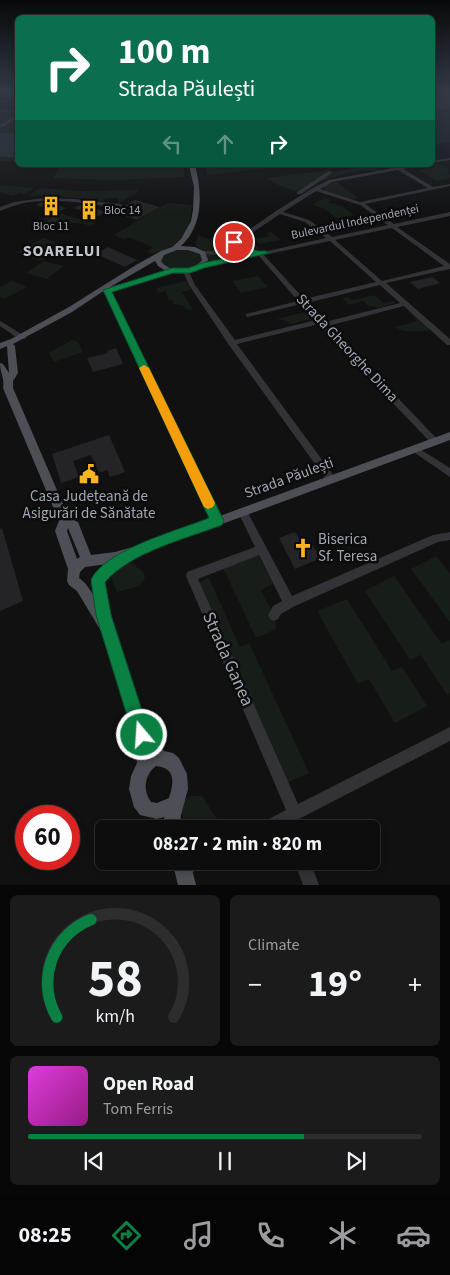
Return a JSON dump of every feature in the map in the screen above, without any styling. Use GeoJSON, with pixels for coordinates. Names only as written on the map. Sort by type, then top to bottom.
{"type":"FeatureCollection","features":[{"type":"Feature","properties":{"kind":"main road"},"geometry":{"type":"LineString","coordinates":[[193,167],[197,184],[198,207],[198,225],[193,241],[194,249]]}},
{"type":"Feature","properties":{"kind":"main road"},"geometry":{"type":"LineString","coordinates":[[175,248],[189,234],[198,207],[201,184],[197,167]]}},
{"type":"Feature","properties":{"kind":"main road","name":"Bulevardul Independenței"},"geometry":{"type":"LineString","coordinates":[[70,310],[125,274],[160,254],[175,248],[194,249],[203,253]]}},
{"type":"Feature","properties":{"kind":"main road"},"geometry":{"type":"LineString","coordinates":[[202,266],[206,258],[203,253]]}},
{"type":"Feature","properties":{"kind":"main road"},"geometry":{"type":"LineString","coordinates":[[160,254],[159,263],[172,271]]}},
{"type":"Feature","properties":{"kind":"main road","name":"Bulevardul Independenței"},"geometry":{"type":"LineString","coordinates":[[0,351],[107,290],[172,271],[186,271],[202,266]]}},
{"type":"Feature","properties":{"kind":"main road"},"geometry":{"type":"LineString","coordinates":[[6,384],[13,376],[14,371],[10,352],[16,341]]}},
{"type":"Feature","properties":{"kind":"main road","name":"Bulevardul Independenței"},"geometry":{"type":"LineString","coordinates":[[0,346],[16,341]]}},
{"type":"Feature","properties":{"kind":"main road"},"geometry":{"type":"LineString","coordinates":[[0,366],[65,521],[74,526],[89,561],[100,566],[101,602],[108,631],[142,735],[145,764],[138,777],[137,795],[146,809],[157,812],[166,810],[174,804]]}},
{"type":"Feature","properties":{"kind":"main road","name":"Strada Păulești"},"geometry":{"type":"LineString","coordinates":[[89,561],[115,558],[140,550],[450,436]]}},
{"type":"Feature","properties":{"kind":"main road"},"geometry":{"type":"LineString","coordinates":[[65,521],[61,531],[74,569]]}},
{"type":"Feature","properties":{"kind":"main road","name":"Strada Păulești"},"geometry":{"type":"LineString","coordinates":[[99,578],[114,565],[140,550]]}},
{"type":"Feature","properties":{"kind":"main road"},"geometry":{"type":"LineString","coordinates":[[89,561],[78,565],[74,569],[73,581],[81,587],[108,631]]}},
{"type":"Feature","properties":{"kind":"main road"},"geometry":{"type":"LineString","coordinates":[[81,587],[90,586],[99,578]]}},
{"type":"Feature","properties":{"kind":"main road"},"geometry":{"type":"LineString","coordinates":[[142,735],[160,758],[172,762],[180,775],[179,793],[174,804],[173,820]]}},
{"type":"Feature","properties":{"kind":"main road"},"geometry":{"type":"LineString","coordinates":[[145,764],[160,758]]}},
{"type":"Feature","properties":{"kind":"main road"},"geometry":{"type":"LineString","coordinates":[[157,812],[164,820]]}},
{"type":"Feature","properties":{"kind":"street"},"geometry":{"type":"LineString","coordinates":[[435,162],[450,159]]}},
{"type":"Feature","properties":{"kind":"street"},"geometry":{"type":"LineString","coordinates":[[261,254],[235,245],[234,242],[315,189],[339,179],[404,167]]}},
{"type":"Feature","properties":{"kind":"street"},"geometry":{"type":"LineString","coordinates":[[398,168],[432,188]]}},
{"type":"Feature","properties":{"kind":"street"},"geometry":{"type":"LineString","coordinates":[[299,193],[331,172]]}},
{"type":"Feature","properties":{"kind":"street"},"geometry":{"type":"LineString","coordinates":[[360,203],[450,185]]}},
{"type":"Feature","properties":{"kind":"street"},"geometry":{"type":"LineString","coordinates":[[315,189],[360,203],[449,266]]}},
{"type":"Feature","properties":{"kind":"street"},"geometry":{"type":"LineString","coordinates":[[0,209],[18,202],[48,198],[120,206]]}},
{"type":"Feature","properties":{"kind":"street"},"geometry":{"type":"LineString","coordinates":[[278,212],[307,222],[331,239],[450,343]]}},
{"type":"Feature","properties":{"kind":"street","name":"Bulevardul Independenței"},"geometry":{"type":"LineString","coordinates":[[202,266],[450,214]]}},
{"type":"Feature","properties":{"kind":"street","name":"Bulevardul Independenței"},"geometry":{"type":"LineString","coordinates":[[203,253],[261,254]]}},
{"type":"Feature","properties":{"kind":"street","name":"Strada Gheorghe Dima"},"geometry":{"type":"LineString","coordinates":[[261,254],[364,370],[373,377],[434,442]]}},
{"type":"Feature","properties":{"kind":"street"},"geometry":{"type":"LineString","coordinates":[[248,315],[449,266]]}},
{"type":"Feature","properties":{"kind":"street"},"geometry":{"type":"LineString","coordinates":[[186,271],[192,285],[331,479]]}},
{"type":"Feature","properties":{"kind":"street"},"geometry":{"type":"LineString","coordinates":[[107,290],[217,521]]}},
{"type":"Feature","properties":{"kind":"street"},"geometry":{"type":"LineString","coordinates":[[232,342],[404,304]]}},
{"type":"Feature","properties":{"kind":"street"},"geometry":{"type":"LineString","coordinates":[[0,323],[16,341]]}},
{"type":"Feature","properties":{"kind":"street"},"geometry":{"type":"LineString","coordinates":[[415,449],[450,473]]}},
{"type":"Feature","properties":{"kind":"street"},"geometry":{"type":"LineString","coordinates":[[243,512],[289,603]]}},
{"type":"Feature","properties":{"kind":"street"},"geometry":{"type":"LineString","coordinates":[[274,615],[277,610],[289,603],[437,538],[450,536]]}},
{"type":"Feature","properties":{"kind":"street","name":"Strada Ganea"},"geometry":{"type":"LineString","coordinates":[[262,549],[191,576],[290,820]]}},
{"type":"Feature","properties":{"kind":"street"},"geometry":{"type":"LineString","coordinates":[[290,820],[450,734]]}},
{"type":"Feature","properties":{"kind":"street"},"geometry":{"type":"LineString","coordinates":[[305,870],[311,885]]}},
{"type":"Feature","properties":{"kind":"shaded area"},"geometry":{"type":"Polygon","coordinates":[[[0,131],[15,131],[15,161],[0,161],[0,131]]]}},
{"type":"Feature","properties":{"kind":"shaded area"},"geometry":{"type":"Polygon","coordinates":[[[435,131],[450,131],[450,142],[435,145],[435,131]]]}},
{"type":"Feature","properties":{"kind":"shaded area"},"geometry":{"type":"Polygon","coordinates":[[[0,133],[15,133],[15,157],[0,157],[0,133]]]}},
{"type":"Feature","properties":{"kind":"shaded area"},"geometry":{"type":"Polygon","coordinates":[[[438,163],[450,170],[447,173],[450,174],[450,178],[437,181],[418,170],[435,167],[435,164],[438,163]]]}},
{"type":"Feature","properties":{"kind":"shaded area"},"geometry":{"type":"Polygon","coordinates":[[[60,167],[184,167],[184,177],[113,180],[53,178],[60,167]]]}},
{"type":"Feature","properties":{"kind":"shaded area"},"geometry":{"type":"Polygon","coordinates":[[[205,167],[274,167],[207,175],[205,167]]]}},
{"type":"Feature","properties":{"kind":"shaded area"},"geometry":{"type":"Polygon","coordinates":[[[360,167],[375,167],[381,170],[368,170],[331,177],[297,191],[280,186],[267,178],[329,170],[331,172],[360,167]]]}},
{"type":"Feature","properties":{"kind":"shaded area"},"geometry":{"type":"Polygon","coordinates":[[[335,181],[358,198],[352,199],[325,191],[323,186],[335,181]]]}},
{"type":"Feature","properties":{"kind":"shaded area"},"geometry":{"type":"Polygon","coordinates":[[[0,185],[34,188],[23,195],[20,193],[11,196],[0,192],[0,185]]]}},
{"type":"Feature","properties":{"kind":"shaded area"},"geometry":{"type":"Polygon","coordinates":[[[39,188],[80,191],[138,190],[137,193],[119,203],[117,202],[119,198],[106,198],[103,201],[48,195],[29,196],[39,188]]]}},
{"type":"Feature","properties":{"kind":"shaded area"},"geometry":{"type":"Polygon","coordinates":[[[323,198],[331,200],[328,202],[341,206],[354,215],[336,218],[325,209],[313,205],[323,198]]]}},
{"type":"Feature","properties":{"kind":"shaded area"},"geometry":{"type":"Polygon","coordinates":[[[167,203],[192,205],[189,224],[183,237],[178,242],[153,254],[147,252],[153,247],[128,237],[124,239],[114,235],[167,203]]]}},
{"type":"Feature","properties":{"kind":"shaded area"},"geometry":{"type":"Polygon","coordinates":[[[54,212],[96,223],[90,226],[74,223],[49,231],[41,230],[61,220],[53,218],[38,225],[32,223],[54,212]]]}},
{"type":"Feature","properties":{"kind":"shaded area"},"geometry":{"type":"Polygon","coordinates":[[[271,232],[281,240],[259,244],[254,239],[247,240],[252,246],[256,245],[260,249],[256,250],[236,242],[249,233],[255,239],[269,236],[266,233],[271,232]]]}},
{"type":"Feature","properties":{"kind":"shaded area"},"geometry":{"type":"Polygon","coordinates":[[[198,235],[249,253],[203,252],[195,245],[198,235]]]}},
{"type":"Feature","properties":{"kind":"shaded area"},"geometry":{"type":"Polygon","coordinates":[[[43,238],[67,246],[41,261],[17,252],[43,238]]]}},
{"type":"Feature","properties":{"kind":"shaded area"},"geometry":{"type":"Polygon","coordinates":[[[180,247],[204,254],[257,254],[204,265],[207,260],[206,255],[206,258],[190,271],[169,270],[158,259],[180,247]]]}},
{"type":"Feature","properties":{"kind":"shaded area"},"geometry":{"type":"Polygon","coordinates":[[[44,261],[64,266],[47,279],[26,273],[44,261]]]}},
{"type":"Feature","properties":{"kind":"shaded area"},"geometry":{"type":"Polygon","coordinates":[[[258,276],[268,287],[241,293],[232,281],[258,276]]]}},
{"type":"Feature","properties":{"kind":"shaded area"},"geometry":{"type":"Polygon","coordinates":[[[12,281],[27,287],[4,299],[0,297],[0,287],[12,281]]]}},
{"type":"Feature","properties":{"kind":"shaded area"},"geometry":{"type":"Polygon","coordinates":[[[186,281],[191,290],[182,292],[193,309],[188,310],[182,305],[174,304],[172,300],[166,300],[169,299],[165,291],[158,293],[156,288],[186,281]]]}},
{"type":"Feature","properties":{"kind":"shaded area"},"geometry":{"type":"Polygon","coordinates":[[[374,295],[383,303],[393,301],[396,303],[377,308],[375,306],[369,307],[363,301],[349,305],[342,298],[349,297],[352,300],[374,295]]]}},
{"type":"Feature","properties":{"kind":"shaded area"},"geometry":{"type":"Polygon","coordinates":[[[309,311],[316,318],[289,324],[287,321],[276,319],[309,311]]]}},
{"type":"Feature","properties":{"kind":"shaded area"},"geometry":{"type":"Polygon","coordinates":[[[408,311],[412,311],[433,330],[408,331],[395,327],[418,321],[408,311]]]}},
{"type":"Feature","properties":{"kind":"shaded area"},"geometry":{"type":"Polygon","coordinates":[[[72,340],[78,342],[83,352],[54,362],[49,353],[72,340]]]}},
{"type":"Feature","properties":{"kind":"shaded area"},"geometry":{"type":"Polygon","coordinates":[[[256,551],[273,584],[261,590],[274,615],[276,629],[256,638],[221,564],[256,551]]]}},
{"type":"Feature","properties":{"kind":"shaded area"},"geometry":{"type":"Polygon","coordinates":[[[436,556],[450,573],[450,622],[411,569],[436,556]]]}},
{"type":"Feature","properties":{"kind":"shaded area"},"geometry":{"type":"Polygon","coordinates":[[[129,562],[143,571],[145,578],[139,586],[117,592],[110,575],[129,562]]]}},
{"type":"Feature","properties":{"kind":"shaded area"},"geometry":{"type":"Polygon","coordinates":[[[394,576],[442,644],[450,640],[450,693],[447,695],[421,655],[410,660],[365,591],[394,576]]]}},
{"type":"Feature","properties":{"kind":"shaded area"},"geometry":{"type":"Polygon","coordinates":[[[209,578],[240,647],[249,643],[309,773],[282,785],[195,584],[209,578]]]}},
{"type":"Feature","properties":{"kind":"shaded area"},"geometry":{"type":"Polygon","coordinates":[[[347,599],[392,671],[402,667],[427,706],[395,723],[369,679],[358,684],[317,611],[347,599]]]}},
{"type":"Feature","properties":{"kind":"shaded area"},"geometry":{"type":"Polygon","coordinates":[[[190,796],[202,796],[217,820],[184,820],[179,805],[190,796]]]}},
{"type":"Feature","properties":{"kind":"building"},"geometry":{"type":"Polygon","coordinates":[[[135,200],[160,207],[137,220],[113,212],[135,200]]]}},
{"type":"Feature","properties":{"kind":"building","name":"Bloc 11"},"geometry":{"type":"Polygon","coordinates":[[[51,203],[66,208],[58,212],[36,205],[51,203]]]}},
{"type":"Feature","properties":{"kind":"building","name":"Bloc 14"},"geometry":{"type":"Polygon","coordinates":[[[81,205],[106,212],[98,216],[74,208],[81,205]]]}},
{"type":"Feature","properties":{"kind":"building"},"geometry":{"type":"Polygon","coordinates":[[[54,217],[61,220],[41,230],[33,227],[54,217]]]}},
{"type":"Feature","properties":{"kind":"building"},"geometry":{"type":"Polygon","coordinates":[[[229,226],[241,228],[223,238],[214,235],[229,226]]]}},
{"type":"Feature","properties":{"kind":"building"},"geometry":{"type":"Polygon","coordinates":[[[108,247],[137,260],[125,267],[96,254],[108,247]]]}},
{"type":"Feature","properties":{"kind":"building"},"geometry":{"type":"Polygon","coordinates":[[[432,277],[440,283],[418,289],[410,282],[432,277]]]}},
{"type":"Feature","properties":{"kind":"building"},"geometry":{"type":"Polygon","coordinates":[[[116,348],[123,364],[93,372],[87,358],[108,353],[107,351],[116,348]]]}},
{"type":"Feature","properties":{"kind":"building","name":"Casa Județeană de Asigurări de Sănătate"},"geometry":{"type":"Polygon","coordinates":[[[109,435],[125,472],[110,477],[107,470],[99,473],[91,455],[73,461],[79,477],[61,483],[52,454],[109,435]]]}},
{"type":"Feature","properties":{"kind":"building"},"geometry":{"type":"Polygon","coordinates":[[[2,528],[23,601],[0,611],[0,529],[2,528]]]}},
{"type":"Feature","properties":{"kind":"building","name":"Biserica Sf. Teresa"},"geometry":{"type":"Polygon","coordinates":[[[295,532],[303,544],[310,542],[321,558],[295,569],[279,538],[295,532]]]}},
{"type":"Feature","properties":{"kind":"slow traffic"},"geometry":{"type":"LineString","coordinates":[[144,368],[208,503]]}},
{"type":"Feature","properties":{"kind":"place","name":"Bloc 11"},"geometry":{"type":"Point","coordinates":[51,206]}},
{"type":"Feature","properties":{"kind":"place","name":"Bloc 14"},"geometry":{"type":"Point","coordinates":[89,210]}},
{"type":"Feature","properties":{"kind":"place","name":"Casa Județeană de Asigurări de Sănătate"},"geometry":{"type":"Point","coordinates":[89,474]}},
{"type":"Feature","properties":{"kind":"place","name":"Biserica Sf. Teresa"},"geometry":{"type":"Point","coordinates":[303,548]}},
{"type":"Feature","properties":{"kind":"district","name":"SOARELUI"},"geometry":{"type":"Point","coordinates":[62,251]}},
{"type":"Feature","properties":{"kind":"route"},"geometry":{"type":"LineString","coordinates":[[142,735],[103,615],[98,580],[108,569],[140,550],[217,521],[107,290],[172,271],[190,271],[202,266],[266,253],[256,254],[235,245],[234,242]]}}]}
